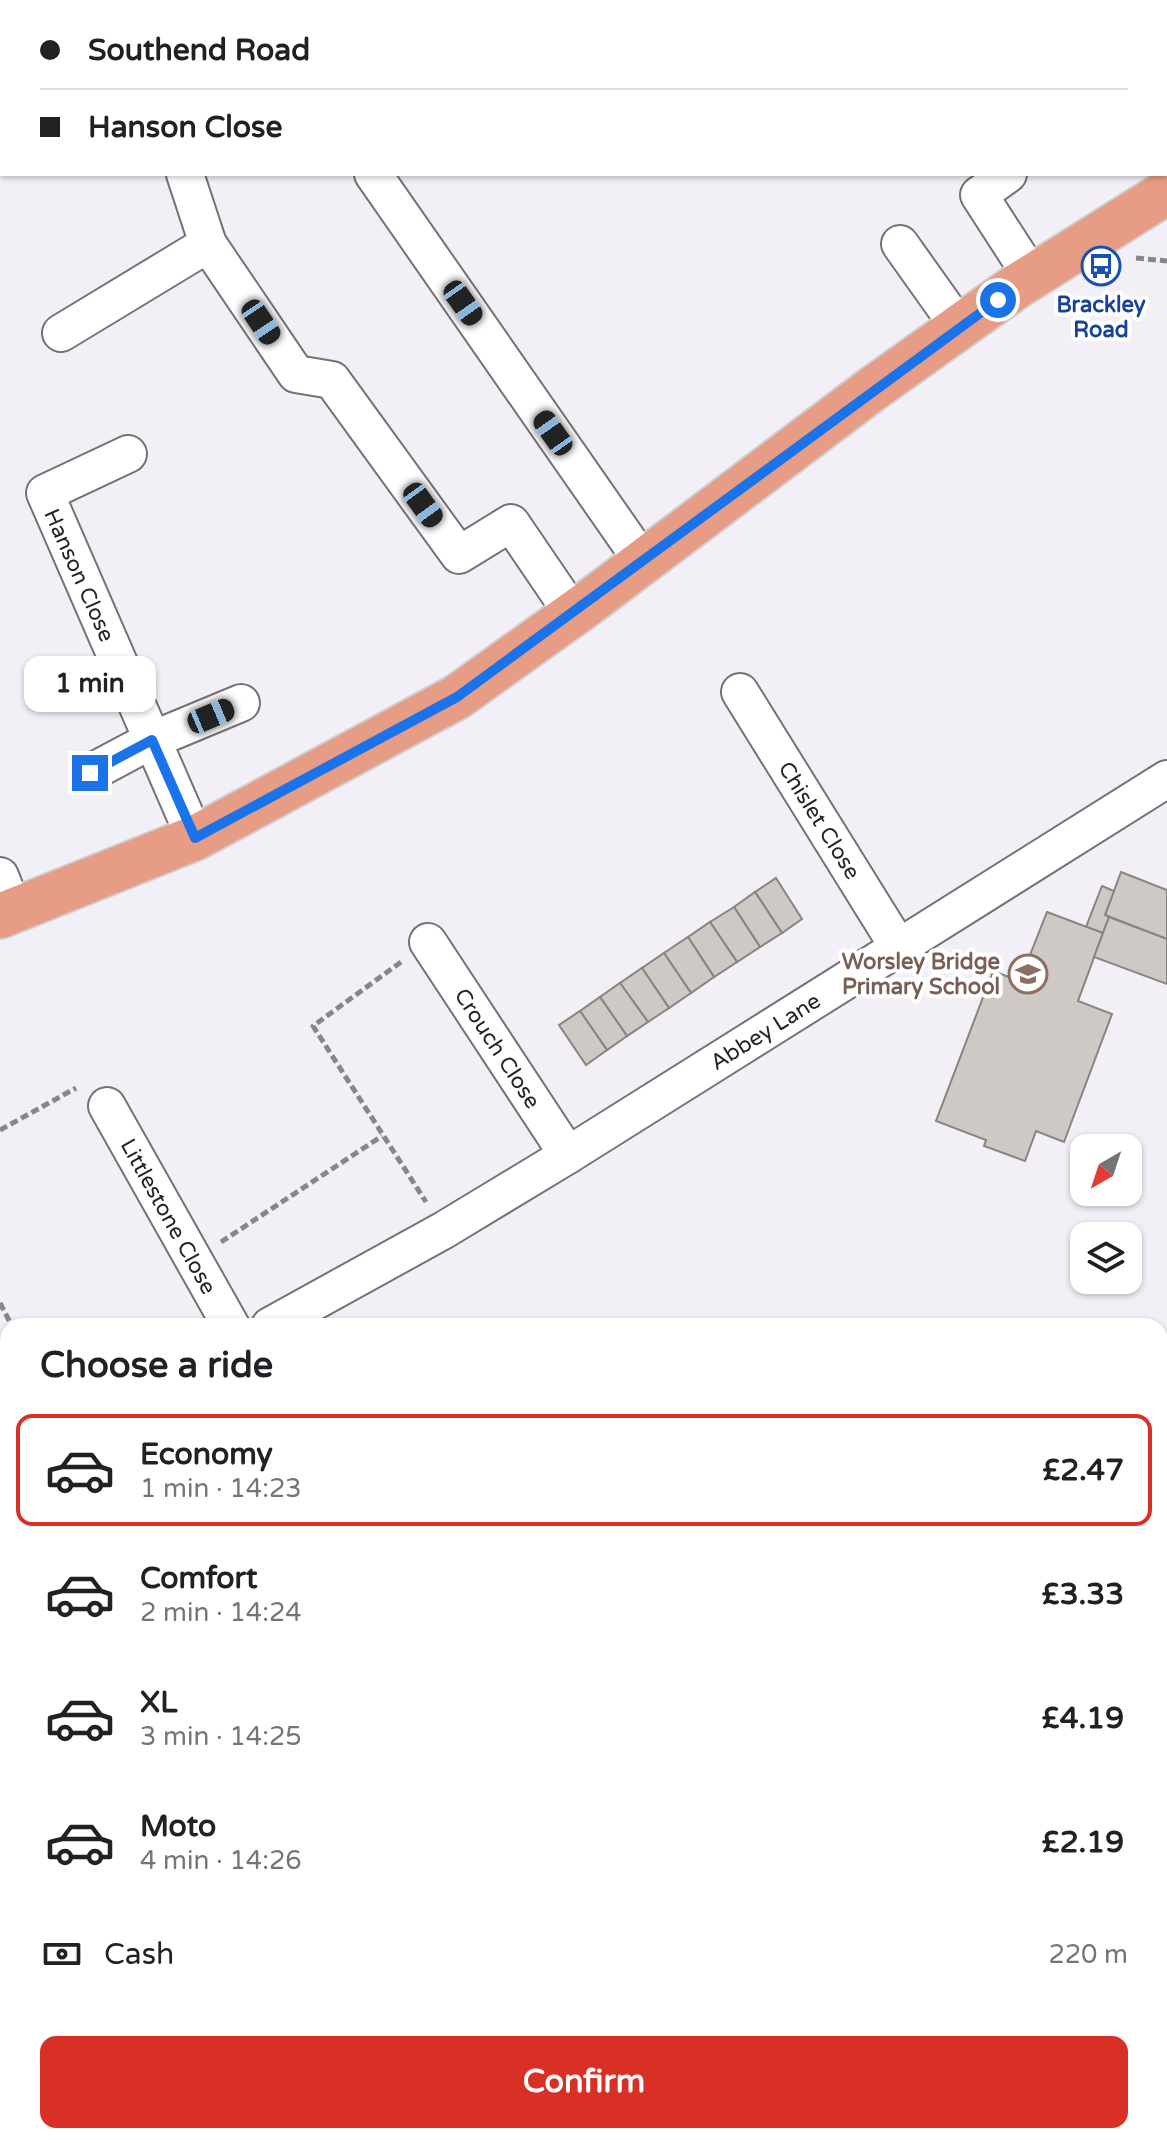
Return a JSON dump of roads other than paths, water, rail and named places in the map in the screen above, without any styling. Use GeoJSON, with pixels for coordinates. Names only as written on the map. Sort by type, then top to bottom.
{"type":"FeatureCollection","features":[{"type":"Feature","properties":{"kind":"main road"},"geometry":{"type":"LineString","coordinates":[[4,901],[195,838],[457,697],[959,327],[1167,192]]}},
{"type":"Feature","properties":{"kind":"street"},"geometry":{"type":"LineString","coordinates":[[186,176],[208,244],[296,374],[332,380],[459,555],[511,523],[573,614]]}},
{"type":"Feature","properties":{"kind":"street"},"geometry":{"type":"LineString","coordinates":[[374,176],[643,562]]}},
{"type":"Feature","properties":{"kind":"street"},"geometry":{"type":"LineString","coordinates":[[1005,176],[979,195],[1032,277]]}},
{"type":"Feature","properties":{"kind":"street"},"geometry":{"type":"LineString","coordinates":[[61,333],[208,244]]}},
{"type":"Feature","properties":{"kind":"street"},"geometry":{"type":"LineString","coordinates":[[900,244],[959,327]]}},
{"type":"Feature","properties":{"kind":"street","name":"Hanson Close"},"geometry":{"type":"LineString","coordinates":[[128,454],[45,493],[195,838]]}},
{"type":"Feature","properties":{"kind":"street","name":"Chislet Close"},"geometry":{"type":"LineString","coordinates":[[740,692],[899,948]]}},
{"type":"Feature","properties":{"kind":"street"},"geometry":{"type":"LineString","coordinates":[[90,773],[152,740],[241,703]]}},
{"type":"Feature","properties":{"kind":"street","name":"Abbey Lane"},"geometry":{"type":"LineString","coordinates":[[284,1318],[444,1230],[568,1155],[1167,779]]}},
{"type":"Feature","properties":{"kind":"street","name":"Crouch Close"},"geometry":{"type":"LineString","coordinates":[[428,942],[568,1155]]}},
{"type":"Feature","properties":{"kind":"street","name":"Littlestone Close"},"geometry":{"type":"LineString","coordinates":[[107,1106],[227,1318]]}},
{"type":"Feature","properties":{"kind":"place","name":"Brackley Road"},"geometry":{"type":"Point","coordinates":[1101,266]}},
{"type":"Feature","properties":{"kind":"place","name":"Worsley Bridge Primary School"},"geometry":{"type":"Point","coordinates":[1028,974]}}]}
